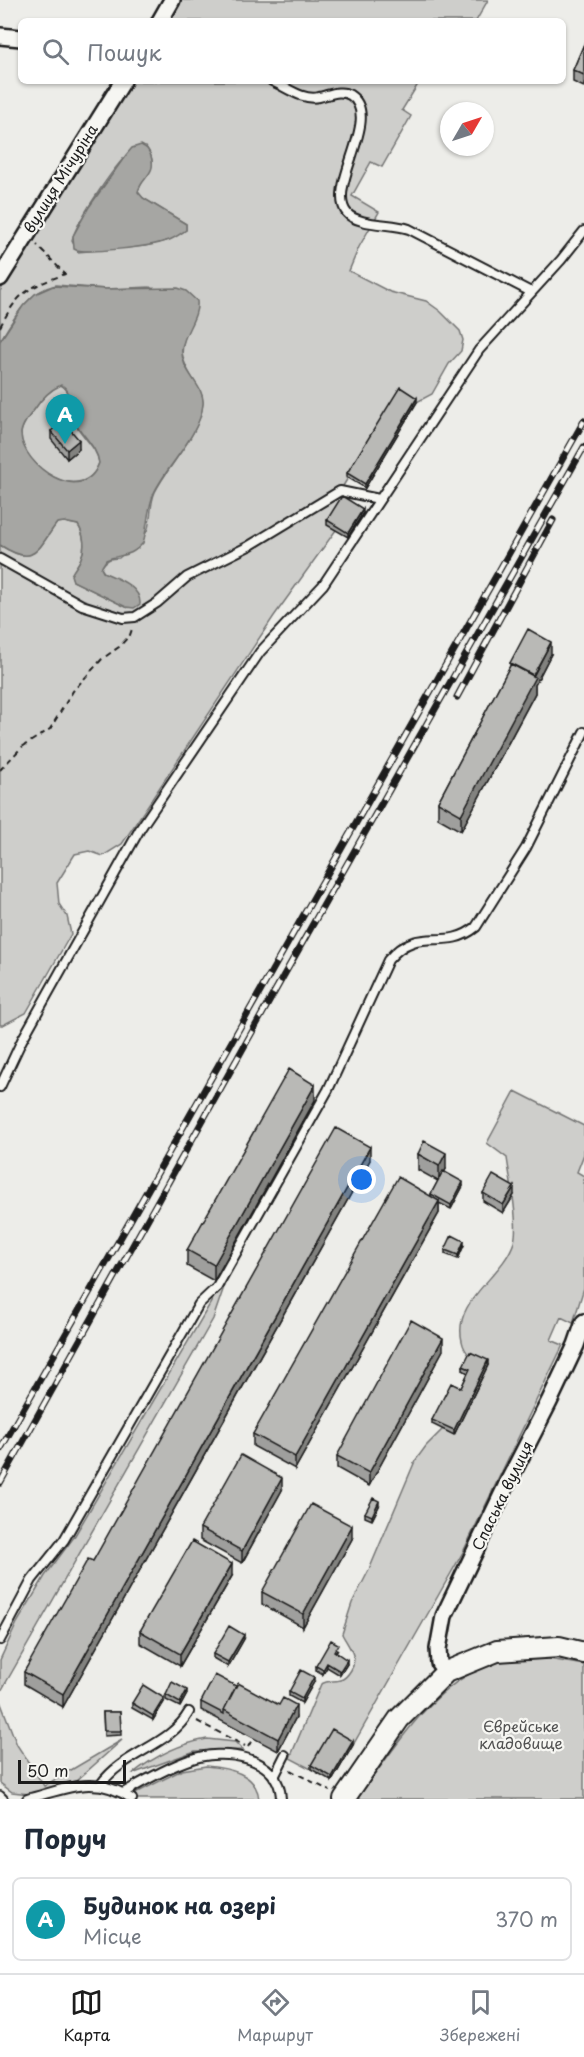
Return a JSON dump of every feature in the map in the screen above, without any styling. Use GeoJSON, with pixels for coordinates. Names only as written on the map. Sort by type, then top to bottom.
{"type":"FeatureCollection","features":[{"type":"Feature","properties":{"kind":"street"},"geometry":{"type":"LineString","coordinates":[[162,18],[172,0]]}},
{"type":"Feature","properties":{"kind":"street"},"geometry":{"type":"LineString","coordinates":[[0,36],[18,38]]}},
{"type":"Feature","properties":{"kind":"street","name":"вулиця Мічуріна"},"geometry":{"type":"LineString","coordinates":[[0,278],[121,84]]}},
{"type":"Feature","properties":{"kind":"street","name":"Спаська вулиця"},"geometry":{"type":"LineString","coordinates":[[446,1672],[439,1663],[438,1649],[444,1616],[549,1402],[576,1345],[584,1322]]}},
{"type":"Feature","properties":{"kind":"street"},"geometry":{"type":"LineString","coordinates":[[338,1796],[399,1719],[446,1672],[497,1651],[558,1647],[584,1653]]}},
{"type":"Feature","properties":{"kind":"lane"},"geometry":{"type":"LineString","coordinates":[[278,84],[303,96],[317,98],[340,92],[350,95],[357,103],[361,116],[342,200],[347,213],[358,221],[396,224],[409,229],[531,292]]}},
{"type":"Feature","properties":{"kind":"lane"},"geometry":{"type":"LineString","coordinates":[[0,1087],[22,1040],[140,829],[260,652],[323,585],[479,350],[584,231]]}},
{"type":"Feature","properties":{"kind":"lane"},"geometry":{"type":"LineString","coordinates":[[0,559],[82,605],[123,618],[135,617],[157,603],[187,577],[249,546],[340,491],[379,499]]}},
{"type":"Feature","properties":{"kind":"lane"},"geometry":{"type":"LineString","coordinates":[[0,1641],[32,1580],[64,1540],[199,1304],[217,1287],[328,1090],[388,960],[404,944],[416,940],[454,939],[466,935],[476,927],[526,848],[584,732]]}},
{"type":"Feature","properties":{"kind":"lane"},"geometry":{"type":"LineString","coordinates":[[101,1784],[125,1760],[177,1728],[189,1712]]}},
{"type":"Feature","properties":{"kind":"lane"},"geometry":{"type":"LineString","coordinates":[[123,1793],[190,1759],[227,1755],[247,1758],[266,1767],[274,1777],[281,1792],[281,1799]]}},
{"type":"Feature","properties":{"kind":"lane"},"geometry":{"type":"LineString","coordinates":[[274,1777],[285,1755]]}},
{"type":"Feature","properties":{"kind":"lane"},"geometry":{"type":"LineString","coordinates":[[27,1799],[77,1786],[101,1784],[132,1799]]}},
{"type":"Feature","properties":{"kind":"lane"},"geometry":{"type":"LineString","coordinates":[[0,1796],[3,1799]]}},
{"type":"Feature","properties":{"kind":"path"},"geometry":{"type":"LineString","coordinates":[[0,327],[20,295],[34,286],[65,273],[39,248],[28,232]]}},
{"type":"Feature","properties":{"kind":"path"},"geometry":{"type":"LineString","coordinates":[[0,770],[22,747],[50,729],[73,692],[102,660],[130,635],[135,617]]}},
{"type":"Feature","properties":{"kind":"path"},"geometry":{"type":"LineString","coordinates":[[207,1726],[248,1747],[253,1738]]}},
{"type":"Feature","properties":{"kind":"path"},"geometry":{"type":"LineString","coordinates":[[291,1770],[338,1796]]}},
{"type":"Feature","properties":{"kind":"green space"},"geometry":{"type":"Polygon","coordinates":[[[177,0],[488,0],[478,18],[166,18],[177,0]]]}},
{"type":"Feature","properties":{"kind":"green space"},"geometry":{"type":"Polygon","coordinates":[[[126,84],[418,84],[402,110],[411,116],[382,167],[371,162],[352,196],[379,212],[359,247],[349,271],[390,292],[426,301],[440,311],[460,331],[463,340],[461,351],[449,364],[432,394],[417,402],[400,392],[340,491],[342,500],[336,530],[274,616],[122,844],[103,856],[89,851],[75,854],[57,883],[59,904],[67,916],[71,934],[26,1013],[3,1025],[0,1025],[0,545],[12,552],[29,555],[40,547],[57,523],[78,525],[82,532],[84,545],[80,560],[72,575],[73,581],[126,607],[101,568],[108,560],[119,558],[146,533],[155,492],[196,427],[203,403],[183,356],[183,341],[190,322],[150,287],[106,289],[56,285],[46,288],[37,293],[23,307],[0,341],[0,291],[126,84]],[[146,147],[125,157],[94,198],[74,233],[72,241],[78,252],[145,246],[166,241],[186,230],[186,224],[143,198],[138,192],[152,167],[146,147]]]}},
{"type":"Feature","properties":{"kind":"green space"},"geometry":{"type":"Polygon","coordinates":[[[61,385],[70,396],[74,421],[98,457],[99,463],[91,476],[80,482],[67,482],[41,469],[24,446],[21,434],[24,424],[40,402],[49,392],[61,385]]]}},
{"type":"Feature","properties":{"kind":"green space"},"geometry":{"type":"Polygon","coordinates":[[[515,1091],[584,1126],[584,1154],[577,1172],[584,1176],[584,1288],[573,1323],[561,1317],[551,1340],[563,1345],[463,1552],[353,1745],[332,1734],[311,1769],[290,1758],[321,1684],[343,1679],[349,1674],[353,1665],[352,1652],[342,1634],[352,1603],[369,1570],[415,1461],[443,1429],[454,1434],[488,1365],[471,1357],[467,1352],[462,1341],[461,1326],[464,1313],[471,1301],[500,1266],[514,1242],[515,1213],[507,1158],[487,1143],[515,1091]]]}},
{"type":"Feature","properties":{"kind":"green space"},"geometry":{"type":"Polygon","coordinates":[[[221,1285],[224,1287],[213,1319],[0,1693],[0,1660],[17,1623],[45,1576],[74,1537],[221,1285]]]}},
{"type":"Feature","properties":{"kind":"green space","name":"Єврейське кладовище"},"geometry":{"type":"Polygon","coordinates":[[[522,1658],[549,1659],[584,1665],[584,1799],[357,1799],[410,1727],[441,1694],[482,1668],[522,1658]]]}},
{"type":"Feature","properties":{"kind":"green space"},"geometry":{"type":"Polygon","coordinates":[[[0,1701],[17,1745],[44,1786],[122,1740],[76,1781],[29,1794],[12,1792],[0,1783],[0,1701]]]}},
{"type":"Feature","properties":{"kind":"green space"},"geometry":{"type":"Polygon","coordinates":[[[207,1739],[235,1742],[243,1750],[195,1751],[132,1774],[167,1752],[207,1739]]]}},
{"type":"Feature","properties":{"kind":"green space"},"geometry":{"type":"Polygon","coordinates":[[[206,1766],[232,1770],[247,1778],[257,1790],[259,1799],[136,1799],[132,1795],[182,1770],[206,1766]]]}},
{"type":"Feature","properties":{"kind":"shaded area"},"geometry":{"type":"Polygon","coordinates":[[[141,145],[148,150],[151,156],[152,168],[138,192],[143,198],[186,224],[186,230],[169,240],[148,245],[91,251],[74,249],[73,236],[89,207],[126,155],[132,148],[141,145]]]}},
{"type":"Feature","properties":{"kind":"shaded area"},"geometry":{"type":"Polygon","coordinates":[[[53,286],[106,289],[178,288],[186,291],[197,301],[196,313],[185,337],[182,357],[203,397],[201,416],[190,439],[154,493],[143,543],[129,554],[106,560],[101,568],[103,572],[127,583],[136,592],[140,604],[134,608],[126,607],[73,581],[71,575],[80,560],[84,546],[78,525],[57,523],[40,547],[29,555],[12,552],[0,545],[0,341],[23,306],[35,294],[53,286]],[[61,385],[53,389],[43,399],[26,421],[21,434],[24,446],[31,458],[42,469],[68,482],[80,482],[91,476],[99,463],[95,451],[74,420],[68,391],[61,385]]]}},
{"type":"Feature","properties":{"kind":"building"},"geometry":{"type":"Polygon","coordinates":[[[584,44],[584,75],[573,70],[584,44]]]}},
{"type":"Feature","properties":{"kind":"building"},"geometry":{"type":"Polygon","coordinates":[[[400,387],[417,398],[365,484],[347,473],[400,387]]]}},
{"type":"Feature","properties":{"kind":"building"},"geometry":{"type":"Polygon","coordinates":[[[63,421],[79,440],[67,450],[51,431],[63,421]]]}},
{"type":"Feature","properties":{"kind":"building"},"geometry":{"type":"Polygon","coordinates":[[[342,496],[363,509],[348,533],[327,520],[342,496]]]}},
{"type":"Feature","properties":{"kind":"building"},"geometry":{"type":"Polygon","coordinates":[[[528,629],[551,642],[533,675],[510,663],[528,629]]]}},
{"type":"Feature","properties":{"kind":"building"},"geometry":{"type":"Polygon","coordinates":[[[511,664],[535,677],[461,815],[438,802],[511,664]]]}},
{"type":"Feature","properties":{"kind":"building"},"geometry":{"type":"Polygon","coordinates":[[[289,1069],[315,1085],[214,1265],[187,1250],[289,1069]]]}},
{"type":"Feature","properties":{"kind":"building"},"geometry":{"type":"Polygon","coordinates":[[[336,1128],[370,1147],[63,1694],[24,1672],[88,1559],[93,1561],[336,1128]]]}},
{"type":"Feature","properties":{"kind":"building"},"geometry":{"type":"Polygon","coordinates":[[[424,1141],[446,1153],[439,1166],[418,1154],[424,1141]]]}},
{"type":"Feature","properties":{"kind":"building"},"geometry":{"type":"Polygon","coordinates":[[[443,1171],[463,1182],[451,1205],[431,1194],[443,1171]]]}},
{"type":"Feature","properties":{"kind":"building"},"geometry":{"type":"Polygon","coordinates":[[[493,1175],[514,1187],[503,1205],[483,1193],[493,1175]]]}},
{"type":"Feature","properties":{"kind":"building"},"geometry":{"type":"Polygon","coordinates":[[[398,1177],[439,1201],[295,1457],[253,1434],[398,1177]]]}},
{"type":"Feature","properties":{"kind":"building"},"geometry":{"type":"Polygon","coordinates":[[[452,1235],[464,1241],[458,1255],[445,1250],[452,1235]]]}},
{"type":"Feature","properties":{"kind":"building"},"geometry":{"type":"Polygon","coordinates":[[[411,1320],[443,1338],[369,1473],[337,1456],[411,1320]]]}},
{"type":"Feature","properties":{"kind":"building"},"geometry":{"type":"Polygon","coordinates":[[[470,1352],[488,1360],[454,1430],[432,1420],[451,1383],[461,1388],[470,1369],[463,1366],[470,1352]]]}},
{"type":"Feature","properties":{"kind":"building"},"geometry":{"type":"Polygon","coordinates":[[[241,1455],[282,1478],[242,1551],[200,1528],[241,1455]]]}},
{"type":"Feature","properties":{"kind":"building"},"geometry":{"type":"Polygon","coordinates":[[[373,1498],[379,1501],[372,1516],[365,1513],[373,1498]]]}},
{"type":"Feature","properties":{"kind":"building"},"geometry":{"type":"Polygon","coordinates":[[[311,1504],[352,1526],[303,1614],[262,1592],[311,1504]]]}},
{"type":"Feature","properties":{"kind":"building"},"geometry":{"type":"Polygon","coordinates":[[[192,1541],[232,1564],[180,1654],[140,1631],[192,1541]]]}},
{"type":"Feature","properties":{"kind":"building"},"geometry":{"type":"Polygon","coordinates":[[[229,1626],[244,1635],[228,1662],[213,1654],[229,1626]]]}},
{"type":"Feature","properties":{"kind":"building"},"geometry":{"type":"Polygon","coordinates":[[[331,1640],[338,1644],[334,1651],[347,1660],[340,1671],[327,1663],[323,1670],[316,1666],[331,1640]]]}},
{"type":"Feature","properties":{"kind":"building"},"geometry":{"type":"Polygon","coordinates":[[[301,1670],[314,1677],[302,1699],[289,1692],[301,1670]]]}},
{"type":"Feature","properties":{"kind":"building"},"geometry":{"type":"Polygon","coordinates":[[[215,1675],[236,1686],[224,1714],[201,1702],[215,1675]]]}},
{"type":"Feature","properties":{"kind":"building"},"geometry":{"type":"Polygon","coordinates":[[[172,1682],[187,1690],[180,1703],[166,1695],[172,1682]]]}},
{"type":"Feature","properties":{"kind":"building"},"geometry":{"type":"Polygon","coordinates":[[[238,1683],[279,1705],[283,1698],[296,1705],[278,1739],[224,1710],[238,1683]]]}},
{"type":"Feature","properties":{"kind":"building"},"geometry":{"type":"Polygon","coordinates":[[[143,1685],[164,1698],[153,1716],[132,1703],[143,1685]]]}},
{"type":"Feature","properties":{"kind":"building"},"geometry":{"type":"Polygon","coordinates":[[[103,1712],[120,1712],[121,1731],[104,1731],[103,1712]]]}},
{"type":"Feature","properties":{"kind":"building"},"geometry":{"type":"Polygon","coordinates":[[[332,1729],[353,1741],[332,1777],[311,1765],[332,1729]]]}},
{"type":"Feature","properties":{"kind":"railway"},"geometry":{"type":"LineString","coordinates":[[0,1450],[584,421]]}},
{"type":"Feature","properties":{"kind":"railway"},"geometry":{"type":"LineString","coordinates":[[0,1483],[284,975],[584,447]]}},
{"type":"Feature","properties":{"kind":"railway"},"geometry":{"type":"LineString","coordinates":[[457,697],[553,520]]}},
{"type":"Feature","properties":{"kind":"place","name":"Будинок на озері"},"geometry":{"type":"Point","coordinates":[65,444]}}]}
